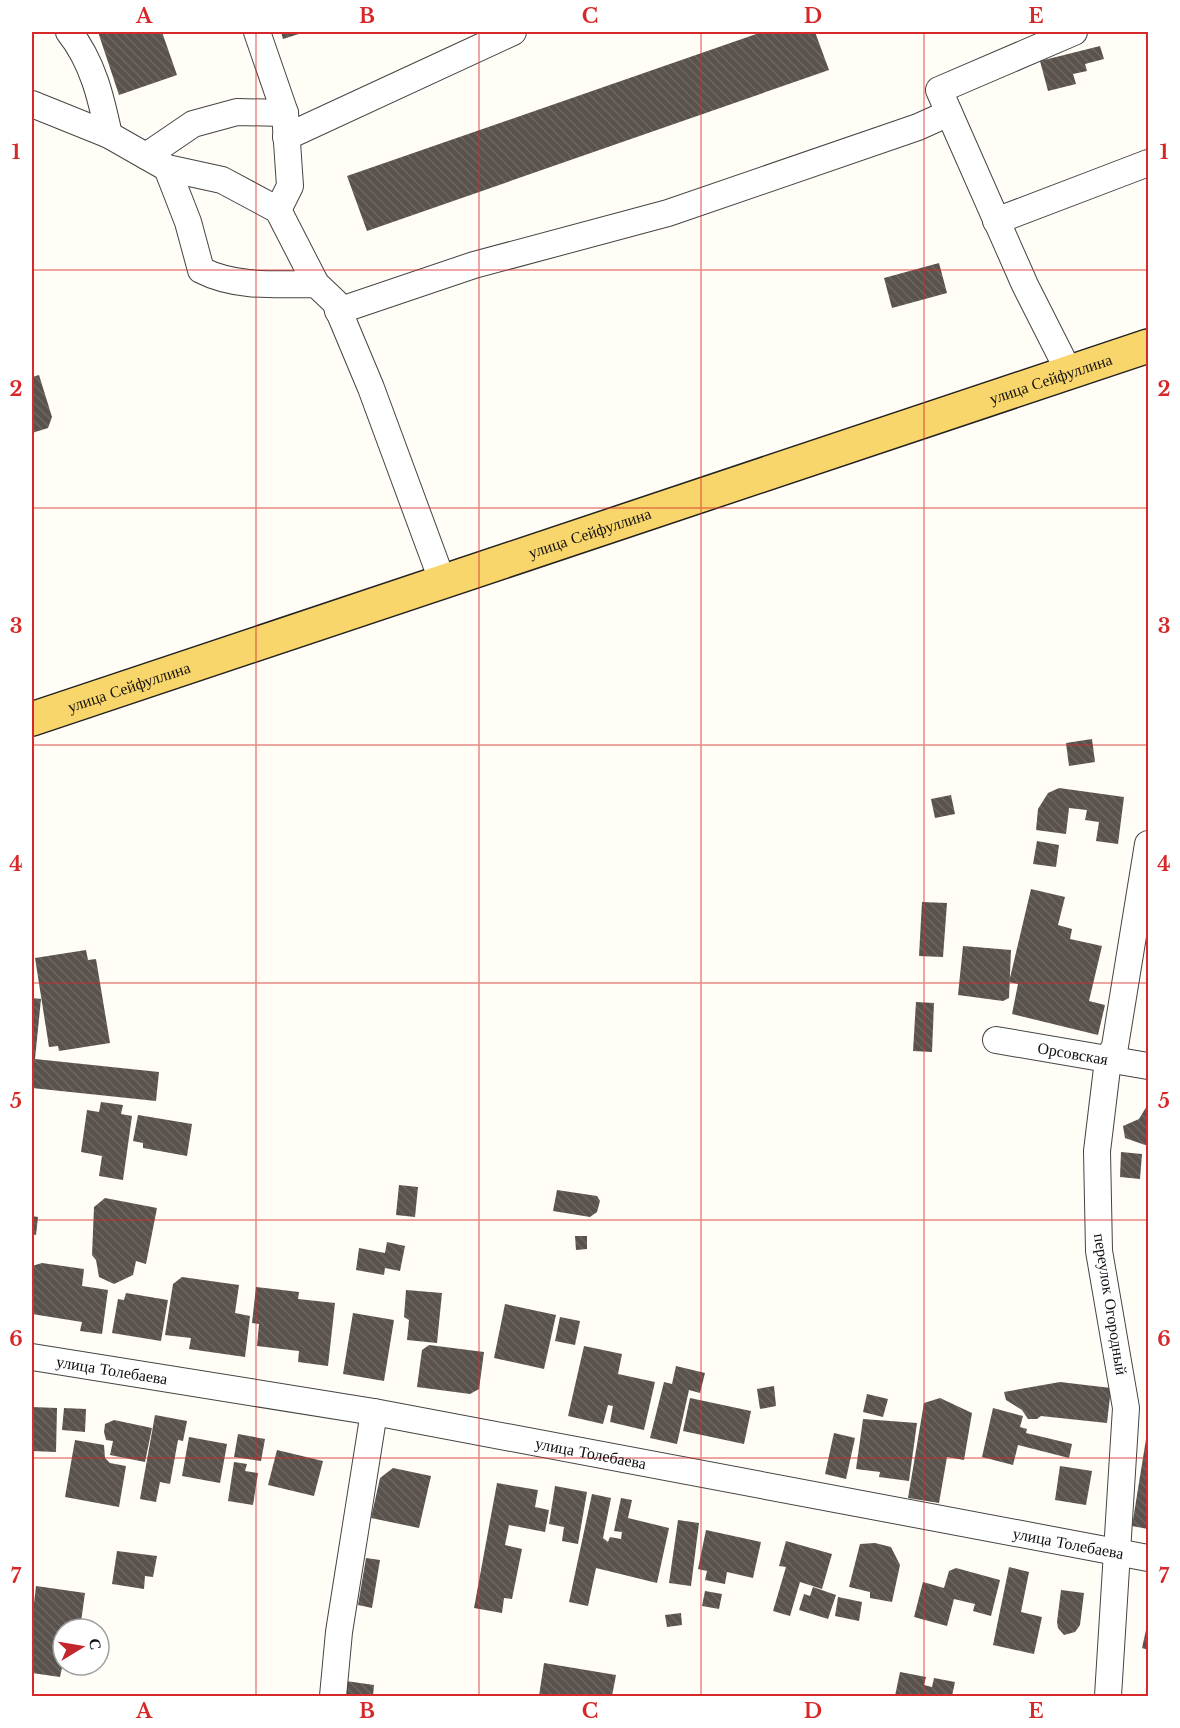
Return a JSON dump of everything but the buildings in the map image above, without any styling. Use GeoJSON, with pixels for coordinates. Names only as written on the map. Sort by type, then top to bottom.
{"type":"FeatureCollection","features":[{"type":"Feature","properties":{"kind":"main road","name":"улица Сейфуллина"},"geometry":{"type":"LineString","coordinates":[[32,719],[1149,346]]}},
{"type":"Feature","properties":{"kind":"street"},"geometry":{"type":"LineString","coordinates":[[69,32],[81,46],[99,89],[108,135]]}},
{"type":"Feature","properties":{"kind":"street"},"geometry":{"type":"LineString","coordinates":[[257,32],[285,125],[290,186],[278,210]]}},
{"type":"Feature","properties":{"kind":"street"},"geometry":{"type":"LineString","coordinates":[[157,162],[193,124],[237,112],[285,125],[513,32]]}},
{"type":"Feature","properties":{"kind":"street"},"geometry":{"type":"LineString","coordinates":[[1069,372],[1024,285],[939,90],[1074,32]]}},
{"type":"Feature","properties":{"kind":"street"},"geometry":{"type":"LineString","coordinates":[[32,104],[108,135],[157,162],[222,180],[278,210],[316,285],[335,302],[371,388],[443,583]]}},
{"type":"Feature","properties":{"kind":"street"},"geometry":{"type":"LineString","coordinates":[[338,311],[474,265],[668,213],[918,127],[949,113]]}},
{"type":"Feature","properties":{"kind":"street"},"geometry":{"type":"LineString","coordinates":[[157,162],[188,222],[201,270],[219,279],[248,283],[316,285]]}},
{"type":"Feature","properties":{"kind":"street"},"geometry":{"type":"LineString","coordinates":[[996,221],[1149,163]]}},
{"type":"Feature","properties":{"kind":"street","name":"переулок Огородный"},"geometry":{"type":"LineString","coordinates":[[1108,1696],[1119,1552],[1126,1408],[1099,1240],[1097,1151],[1108,1060],[1115,1046],[1149,844]]}},
{"type":"Feature","properties":{"kind":"street","name":"Орсовская"},"geometry":{"type":"LineString","coordinates":[[996,1040],[1149,1066]]}},
{"type":"Feature","properties":{"kind":"street","name":"улица Толебаева"},"geometry":{"type":"LineString","coordinates":[[32,1357],[374,1412],[1149,1558]]}},
{"type":"Feature","properties":{"kind":"street"},"geometry":{"type":"LineString","coordinates":[[333,1696],[339,1632],[374,1412]]}}]}
